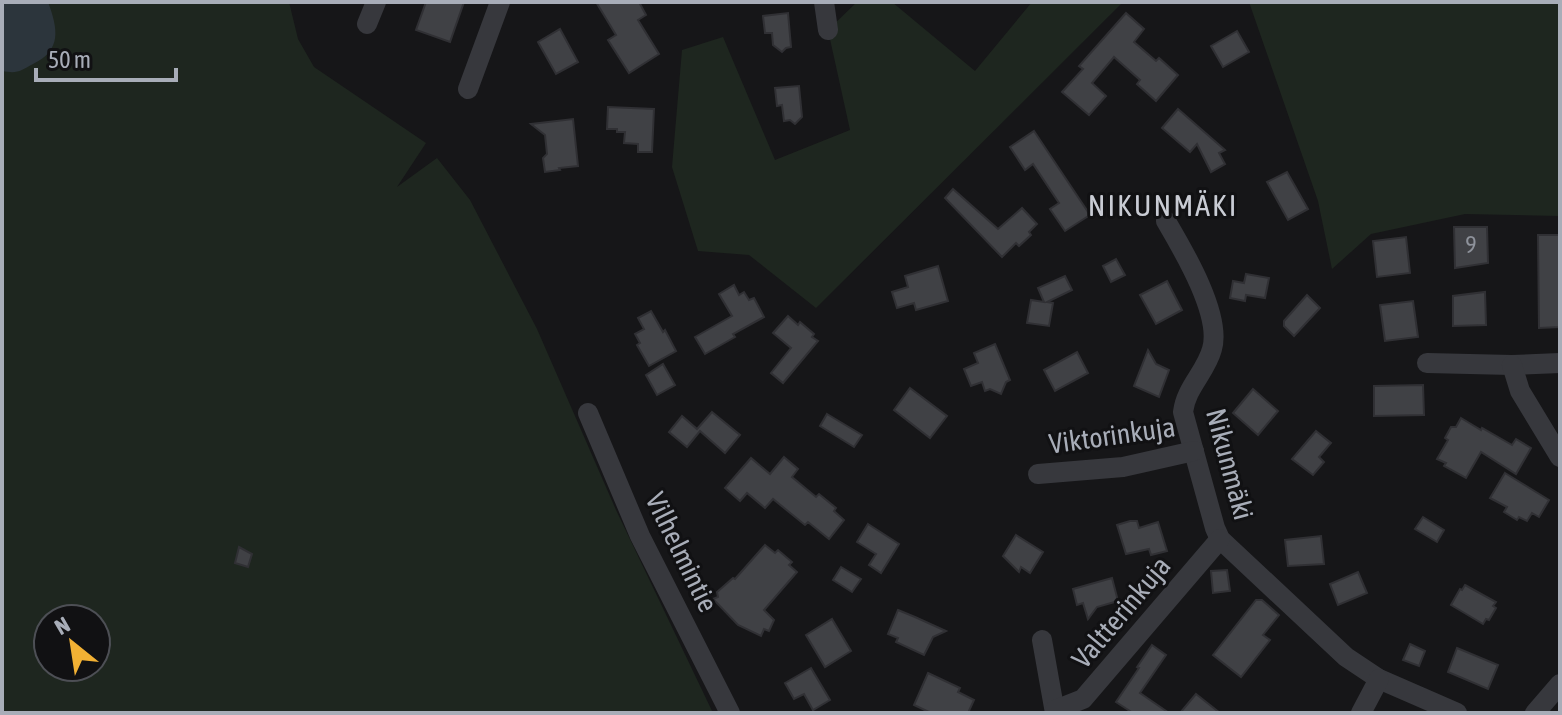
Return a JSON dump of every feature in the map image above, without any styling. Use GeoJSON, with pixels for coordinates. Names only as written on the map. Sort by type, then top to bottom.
{"type":"FeatureCollection","features":[{"type":"Feature","properties":{"kind":"street"},"geometry":{"type":"LineString","coordinates":[[367,24],[376,2]]}},
{"type":"Feature","properties":{"kind":"street"},"geometry":{"type":"LineString","coordinates":[[468,89],[500,2]]}},
{"type":"Feature","properties":{"kind":"street"},"geometry":{"type":"LineString","coordinates":[[824,2],[828,30]]}},
{"type":"Feature","properties":{"kind":"street","name":"Nikunmäki"},"geometry":{"type":"LineString","coordinates":[[1166,221],[1195,272],[1209,310],[1214,337],[1212,350],[1185,399],[1183,412],[1220,539],[1346,657],[1379,679],[1457,713]]}},
{"type":"Feature","properties":{"kind":"street"},"geometry":{"type":"LineString","coordinates":[[1427,363],[1560,363]]}},
{"type":"Feature","properties":{"kind":"street"},"geometry":{"type":"LineString","coordinates":[[1512,365],[1520,391],[1560,457]]}},
{"type":"Feature","properties":{"kind":"street","name":"Vilhelmintie"},"geometry":{"type":"LineString","coordinates":[[588,413],[640,536],[730,713]]}},
{"type":"Feature","properties":{"kind":"street","name":"Viktorinkuja"},"geometry":{"type":"LineString","coordinates":[[1038,474],[1123,467],[1194,451]]}},
{"type":"Feature","properties":{"kind":"street","name":"Valtterinkuja"},"geometry":{"type":"LineString","coordinates":[[1055,711],[1083,699],[1220,539]]}},
{"type":"Feature","properties":{"kind":"street"},"geometry":{"type":"LineString","coordinates":[[1042,640],[1055,711]]}},
{"type":"Feature","properties":{"kind":"street"},"geometry":{"type":"LineString","coordinates":[[1361,713],[1379,679]]}},
{"type":"Feature","properties":{"kind":"street"},"geometry":{"type":"LineString","coordinates":[[1535,713],[1560,684]]}},
{"type":"Feature","properties":{"kind":"shaded area"},"geometry":{"type":"Polygon","coordinates":[[[2,2],[289,2],[298,39],[314,67],[426,143],[397,187],[437,158],[470,200],[537,329],[616,510],[713,713],[2,713],[2,2]]]}},
{"type":"Feature","properties":{"kind":"shaded area"},"geometry":{"type":"Polygon","coordinates":[[[2,2],[48,2],[54,21],[55,38],[49,52],[15,72],[2,71],[2,2]]]}},
{"type":"Feature","properties":{"kind":"shaded area"},"geometry":{"type":"Polygon","coordinates":[[[857,2],[892,2],[975,71],[1032,2],[1123,2],[816,308],[749,255],[698,251],[672,167],[682,50],[723,37],[775,160],[850,130],[828,30],[857,2]]]}},
{"type":"Feature","properties":{"kind":"shaded area"},"geometry":{"type":"Polygon","coordinates":[[[1249,2],[1560,2],[1560,216],[1465,214],[1371,234],[1332,269],[1318,201],[1249,2]]]}},
{"type":"Feature","properties":{"kind":"building"},"geometry":{"type":"Polygon","coordinates":[[[426,2],[464,2],[450,42],[416,30],[426,2]]]}},
{"type":"Feature","properties":{"kind":"building"},"geometry":{"type":"Polygon","coordinates":[[[596,2],[639,2],[646,15],[638,20],[659,54],[629,73],[608,40],[616,35],[596,2]]]}},
{"type":"Feature","properties":{"kind":"building"},"geometry":{"type":"Polygon","coordinates":[[[788,13],[791,47],[782,52],[773,45],[772,33],[765,33],[763,16],[788,13]]]}},
{"type":"Feature","properties":{"kind":"building"},"geometry":{"type":"Polygon","coordinates":[[[1126,13],[1144,29],[1134,42],[1178,75],[1156,101],[1137,84],[1140,80],[1114,57],[1092,83],[1106,96],[1089,115],[1062,92],[1083,69],[1079,66],[1126,13]]]}},
{"type":"Feature","properties":{"kind":"building"},"geometry":{"type":"Polygon","coordinates":[[[560,29],[578,62],[556,74],[538,42],[560,29]]]}},
{"type":"Feature","properties":{"kind":"building"},"geometry":{"type":"Polygon","coordinates":[[[1237,31],[1249,52],[1223,67],[1211,46],[1237,31]]]}},
{"type":"Feature","properties":{"kind":"building"},"geometry":{"type":"Polygon","coordinates":[[[799,86],[802,117],[795,124],[790,120],[784,121],[782,105],[777,106],[775,88],[799,86]]]}},
{"type":"Feature","properties":{"kind":"building"},"geometry":{"type":"Polygon","coordinates":[[[608,107],[654,109],[652,152],[638,152],[638,144],[624,143],[625,132],[607,129],[608,107]]]}},
{"type":"Feature","properties":{"kind":"building"},"geometry":{"type":"Polygon","coordinates":[[[1178,109],[1225,150],[1219,153],[1225,164],[1211,172],[1197,144],[1190,152],[1162,128],[1178,109]]]}},
{"type":"Feature","properties":{"kind":"building"},"geometry":{"type":"Polygon","coordinates":[[[573,119],[578,166],[545,172],[545,135],[531,124],[573,119]]]}},
{"type":"Feature","properties":{"kind":"building"},"geometry":{"type":"Polygon","coordinates":[[[1034,131],[1090,215],[1065,231],[1050,209],[1059,203],[1033,164],[1025,170],[1010,147],[1034,131]]]}},
{"type":"Feature","properties":{"kind":"building"},"geometry":{"type":"Polygon","coordinates":[[[1287,172],[1308,209],[1288,220],[1267,182],[1287,172]]]}},
{"type":"Feature","properties":{"kind":"building"},"geometry":{"type":"Polygon","coordinates":[[[953,189],[998,229],[1022,208],[1037,224],[1029,232],[1031,235],[1019,246],[1016,243],[1002,257],[945,198],[953,189]]]}},
{"type":"Feature","properties":{"kind":"building"},"geometry":{"type":"Polygon","coordinates":[[[1454,227],[1487,227],[1488,263],[1455,268],[1454,227]]]}},
{"type":"Feature","properties":{"kind":"building"},"geometry":{"type":"Polygon","coordinates":[[[1538,235],[1560,235],[1560,327],[1539,328],[1538,235]]]}},
{"type":"Feature","properties":{"kind":"building"},"geometry":{"type":"Polygon","coordinates":[[[1406,237],[1410,273],[1377,277],[1373,241],[1406,237]]]}},
{"type":"Feature","properties":{"kind":"building"},"geometry":{"type":"Polygon","coordinates":[[[1116,259],[1125,275],[1111,282],[1103,266],[1116,259]]]}},
{"type":"Feature","properties":{"kind":"building"},"geometry":{"type":"Polygon","coordinates":[[[938,266],[948,301],[916,310],[914,303],[897,308],[892,292],[908,287],[905,276],[938,266]]]}},
{"type":"Feature","properties":{"kind":"building"},"geometry":{"type":"Polygon","coordinates":[[[1246,274],[1269,278],[1265,298],[1246,295],[1245,301],[1230,298],[1233,281],[1244,283],[1246,274]]]}},
{"type":"Feature","properties":{"kind":"building"},"geometry":{"type":"Polygon","coordinates":[[[1065,276],[1072,290],[1047,302],[1053,303],[1049,326],[1027,323],[1031,300],[1044,302],[1038,288],[1065,276]]]}},
{"type":"Feature","properties":{"kind":"building"},"geometry":{"type":"Polygon","coordinates":[[[1167,281],[1182,310],[1156,324],[1140,295],[1167,281]]]}},
{"type":"Feature","properties":{"kind":"building"},"geometry":{"type":"Polygon","coordinates":[[[734,285],[739,295],[744,292],[749,300],[754,298],[764,317],[705,354],[695,337],[732,316],[719,294],[734,285]]]}},
{"type":"Feature","properties":{"kind":"building"},"geometry":{"type":"Polygon","coordinates":[[[1485,292],[1486,325],[1453,326],[1453,296],[1485,292]]]}},
{"type":"Feature","properties":{"kind":"building"},"geometry":{"type":"Polygon","coordinates":[[[1307,295],[1320,308],[1294,336],[1284,326],[1284,321],[1307,295]]]}},
{"type":"Feature","properties":{"kind":"building"},"geometry":{"type":"Polygon","coordinates":[[[1413,301],[1418,337],[1385,341],[1380,305],[1413,301]]]}},
{"type":"Feature","properties":{"kind":"building"},"geometry":{"type":"Polygon","coordinates":[[[651,311],[676,351],[649,366],[637,345],[640,343],[635,334],[644,329],[638,318],[651,311]]]}},
{"type":"Feature","properties":{"kind":"building"},"geometry":{"type":"Polygon","coordinates":[[[788,316],[798,325],[800,322],[818,341],[783,383],[771,373],[791,348],[773,333],[788,316]]]}},
{"type":"Feature","properties":{"kind":"building"},"geometry":{"type":"Polygon","coordinates":[[[995,344],[1010,380],[1001,394],[990,389],[985,391],[982,382],[971,386],[964,369],[978,363],[974,353],[995,344]]]}},
{"type":"Feature","properties":{"kind":"building"},"geometry":{"type":"Polygon","coordinates":[[[1148,350],[1156,364],[1169,370],[1159,397],[1134,386],[1148,350]]]}},
{"type":"Feature","properties":{"kind":"building"},"geometry":{"type":"Polygon","coordinates":[[[1077,352],[1088,373],[1055,391],[1044,370],[1077,352]]]}},
{"type":"Feature","properties":{"kind":"building"},"geometry":{"type":"Polygon","coordinates":[[[663,364],[675,385],[657,395],[646,375],[663,364]]]}},
{"type":"Feature","properties":{"kind":"building"},"geometry":{"type":"Polygon","coordinates":[[[1423,385],[1424,415],[1374,416],[1374,386],[1423,385]]]}},
{"type":"Feature","properties":{"kind":"building"},"geometry":{"type":"Polygon","coordinates":[[[910,388],[947,416],[930,438],[894,410],[910,388]]]}},
{"type":"Feature","properties":{"kind":"building"},"geometry":{"type":"Polygon","coordinates":[[[1253,389],[1278,411],[1258,435],[1233,413],[1253,389]]]}},
{"type":"Feature","properties":{"kind":"building"},"geometry":{"type":"Polygon","coordinates":[[[712,412],[740,435],[725,453],[700,431],[687,447],[669,432],[682,416],[697,429],[712,412]]]}},
{"type":"Feature","properties":{"kind":"building"},"geometry":{"type":"Polygon","coordinates":[[[827,414],[862,435],[854,447],[820,426],[827,414]]]}},
{"type":"Feature","properties":{"kind":"building"},"geometry":{"type":"Polygon","coordinates":[[[1461,418],[1512,445],[1516,439],[1531,448],[1516,474],[1481,452],[1466,478],[1437,459],[1448,440],[1445,438],[1451,427],[1456,427],[1461,418]]]}},
{"type":"Feature","properties":{"kind":"building"},"geometry":{"type":"Polygon","coordinates":[[[1316,431],[1331,443],[1319,457],[1324,462],[1313,475],[1292,459],[1316,431]]]}},
{"type":"Feature","properties":{"kind":"building"},"geometry":{"type":"Polygon","coordinates":[[[784,457],[798,469],[792,477],[816,497],[819,494],[836,508],[834,511],[844,520],[829,539],[808,522],[805,525],[773,499],[765,508],[747,493],[740,501],[725,488],[751,458],[770,474],[784,457]]]}},
{"type":"Feature","properties":{"kind":"building"},"geometry":{"type":"Polygon","coordinates":[[[1505,473],[1549,500],[1539,517],[1532,513],[1527,521],[1519,517],[1517,520],[1504,512],[1507,507],[1490,498],[1505,473]]]}},
{"type":"Feature","properties":{"kind":"building"},"geometry":{"type":"Polygon","coordinates":[[[1423,517],[1444,530],[1437,542],[1415,529],[1423,517]]]}},
{"type":"Feature","properties":{"kind":"building"},"geometry":{"type":"Polygon","coordinates":[[[1137,521],[1139,528],[1158,522],[1167,551],[1151,555],[1149,549],[1126,554],[1117,525],[1137,521]]]}},
{"type":"Feature","properties":{"kind":"building"},"geometry":{"type":"Polygon","coordinates":[[[868,524],[899,544],[881,573],[869,565],[876,554],[857,542],[868,524]]]}},
{"type":"Feature","properties":{"kind":"building"},"geometry":{"type":"Polygon","coordinates":[[[1016,535],[1043,552],[1030,573],[1021,567],[1019,572],[1003,556],[1016,535]]]}},
{"type":"Feature","properties":{"kind":"building"},"geometry":{"type":"Polygon","coordinates":[[[1321,536],[1324,564],[1288,566],[1285,540],[1321,536]]]}},
{"type":"Feature","properties":{"kind":"building"},"geometry":{"type":"Polygon","coordinates":[[[765,545],[775,553],[778,550],[792,562],[789,565],[797,572],[764,610],[774,620],[769,631],[764,629],[761,636],[738,625],[713,599],[765,545]]]}},
{"type":"Feature","properties":{"kind":"building"},"geometry":{"type":"Polygon","coordinates":[[[239,547],[252,554],[248,567],[235,563],[239,547]]]}},
{"type":"Feature","properties":{"kind":"building"},"geometry":{"type":"Polygon","coordinates":[[[841,567],[861,579],[852,592],[833,580],[841,567]]]}},
{"type":"Feature","properties":{"kind":"building"},"geometry":{"type":"Polygon","coordinates":[[[1227,570],[1230,591],[1213,593],[1211,571],[1227,570]]]}},
{"type":"Feature","properties":{"kind":"building"},"geometry":{"type":"Polygon","coordinates":[[[1358,572],[1367,593],[1338,605],[1330,584],[1358,572]]]}},
{"type":"Feature","properties":{"kind":"building"},"geometry":{"type":"Polygon","coordinates":[[[1112,578],[1118,601],[1097,607],[1088,619],[1083,603],[1077,605],[1073,589],[1112,578]]]}},
{"type":"Feature","properties":{"kind":"building"},"geometry":{"type":"Polygon","coordinates":[[[1465,585],[1496,602],[1489,620],[1486,619],[1483,624],[1451,605],[1465,585]]]}},
{"type":"Feature","properties":{"kind":"building"},"geometry":{"type":"Polygon","coordinates":[[[1256,600],[1262,600],[1279,615],[1263,635],[1270,640],[1241,677],[1213,655],[1256,600]]]}},
{"type":"Feature","properties":{"kind":"building"},"geometry":{"type":"Polygon","coordinates":[[[898,610],[946,631],[933,637],[924,655],[896,642],[898,638],[888,634],[898,610]]]}},
{"type":"Feature","properties":{"kind":"building"},"geometry":{"type":"Polygon","coordinates":[[[832,619],[851,651],[825,667],[806,635],[832,619]]]}},
{"type":"Feature","properties":{"kind":"building"},"geometry":{"type":"Polygon","coordinates":[[[1410,644],[1425,651],[1419,666],[1403,660],[1410,644]]]}},
{"type":"Feature","properties":{"kind":"building"},"geometry":{"type":"Polygon","coordinates":[[[1152,645],[1166,655],[1140,693],[1169,713],[1133,713],[1116,702],[1152,645]]]}},
{"type":"Feature","properties":{"kind":"building"},"geometry":{"type":"Polygon","coordinates":[[[1457,648],[1498,665],[1488,689],[1448,672],[1457,648]]]}},
{"type":"Feature","properties":{"kind":"building"},"geometry":{"type":"Polygon","coordinates":[[[811,668],[830,700],[813,710],[804,694],[794,699],[785,683],[811,668]]]}},
{"type":"Feature","properties":{"kind":"building"},"geometry":{"type":"Polygon","coordinates":[[[928,673],[960,688],[958,692],[974,700],[968,713],[931,713],[914,705],[928,673]]]}},
{"type":"Feature","properties":{"kind":"building"},"geometry":{"type":"Polygon","coordinates":[[[1196,694],[1220,713],[1180,713],[1196,694]]]}},
{"type":"Feature","properties":{"kind":"district","name":"NIKUNMÄKI"},"geometry":{"type":"Point","coordinates":[1163,206]}}]}
